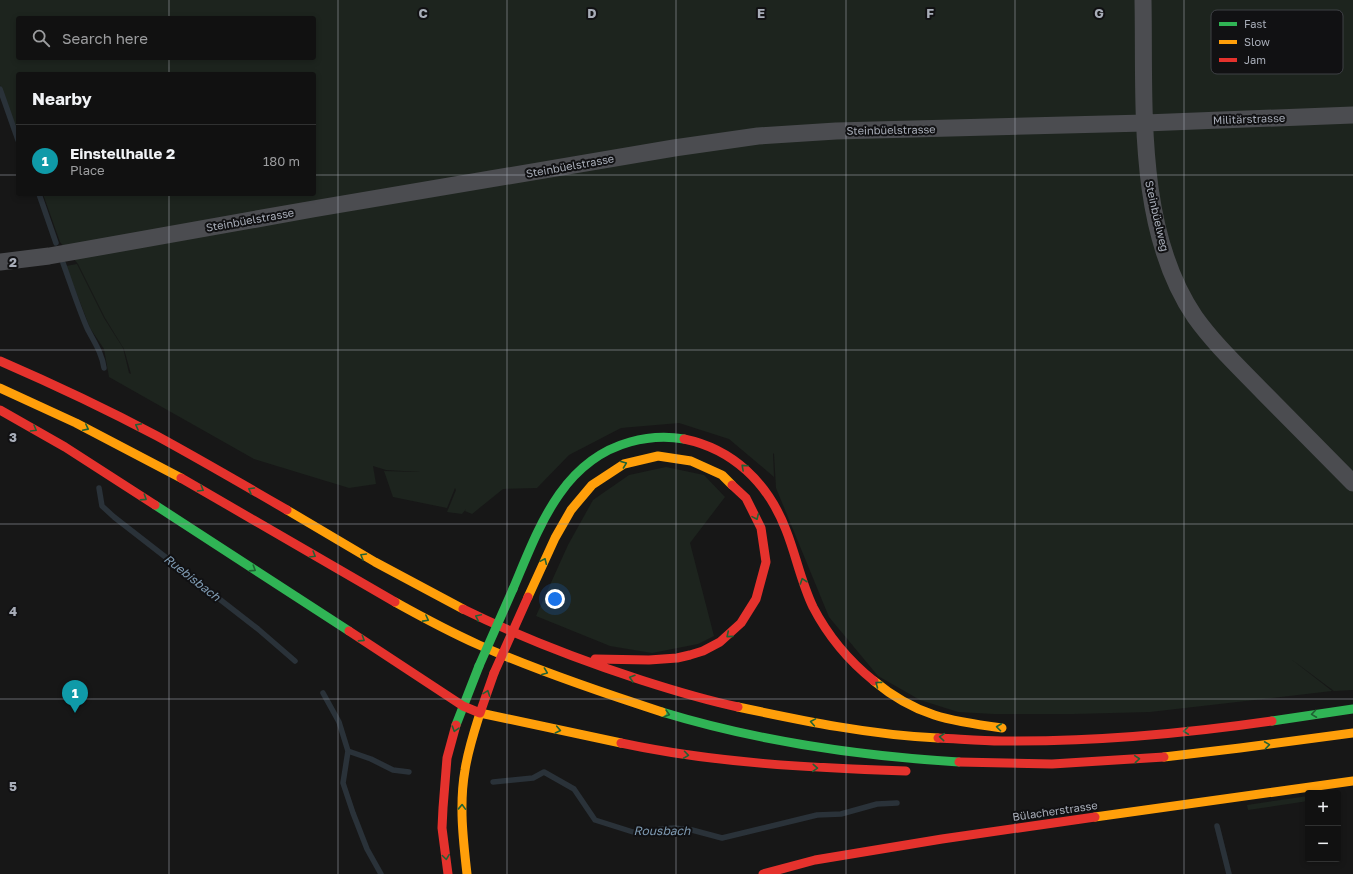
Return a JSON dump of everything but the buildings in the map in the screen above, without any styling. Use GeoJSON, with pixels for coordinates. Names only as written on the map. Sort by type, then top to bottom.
{"type":"FeatureCollection","features":[{"type":"Feature","properties":{"kind":"main road"},"geometry":{"type":"LineString","coordinates":[[0,361],[84,399],[163,439],[372,561],[478,616],[578,659],[627,676],[720,703],[764,713],[857,729],[912,735],[999,741],[1093,739],[1142,736],[1353,709]]}},
{"type":"Feature","properties":{"kind":"main road"},"geometry":{"type":"LineString","coordinates":[[0,388],[69,419],[156,463],[232,506],[360,584],[446,630],[527,665],[618,699],[712,726],[808,745],[854,752],[904,758],[1003,764],[1098,762]]}},
{"type":"Feature","properties":{"kind":"main road"},"geometry":{"type":"LineString","coordinates":[[0,410],[65,448],[463,706],[480,713],[625,744],[708,758],[831,769],[912,771]]}},
{"type":"Feature","properties":{"kind":"main road"},"geometry":{"type":"LineString","coordinates":[[448,874],[442,828],[448,758],[455,728],[479,666],[550,506],[570,480],[588,463],[605,451],[633,440],[663,436],[694,440],[719,449],[742,464],[766,491],[777,510],[806,590],[820,619],[837,644],[862,670],[899,698],[926,712],[955,721],[1008,728]]}},
{"type":"Feature","properties":{"kind":"main road"},"geometry":{"type":"LineString","coordinates":[[467,874],[462,834],[462,796],[468,754],[494,673],[564,520],[592,484],[616,467],[642,458],[669,456],[681,457],[706,465],[720,473],[741,492],[756,515],[765,542],[765,567],[759,591],[746,617],[736,629],[724,639],[701,651],[681,657],[648,660],[578,659]]}},
{"type":"Feature","properties":{"kind":"main road"},"geometry":{"type":"LineString","coordinates":[[1039,732],[1093,739]]}},
{"type":"Feature","properties":{"kind":"main road"},"geometry":{"type":"LineString","coordinates":[[956,771],[1007,771],[1054,768],[1098,762],[1198,754],[1353,734]]}},
{"type":"Feature","properties":{"kind":"main road","name":"Bülacherstrasse"},"geometry":{"type":"LineString","coordinates":[[763,874],[815,860],[942,839],[1353,781]]}},
{"type":"Feature","properties":{"kind":"street","name":"Steinbüelweg"},"geometry":{"type":"LineString","coordinates":[[1143,0],[1145,123],[1148,182],[1163,248],[1181,292],[1195,316],[1219,347],[1353,483]]}},
{"type":"Feature","properties":{"kind":"street","name":"Militärstrasse"},"geometry":{"type":"LineString","coordinates":[[1145,123],[1353,115]]}},
{"type":"Feature","properties":{"kind":"street","name":"Steinbüelstrasse"},"geometry":{"type":"LineString","coordinates":[[0,262],[49,256],[674,148],[758,136],[836,131],[1145,123]]}},
{"type":"Feature","properties":{"kind":"shaded area"},"geometry":{"type":"Polygon","coordinates":[[[0,0],[1353,0],[1353,690],[1334,691],[1291,659],[1332,691],[1150,712],[1074,714],[994,714],[958,712],[920,700],[878,676],[829,617],[776,488],[774,454],[773,453],[774,477],[729,439],[679,423],[621,428],[569,455],[537,488],[503,489],[472,514],[465,511],[466,509],[462,514],[447,512],[456,490],[455,488],[447,508],[393,497],[384,471],[420,472],[386,470],[373,466],[376,484],[349,488],[254,459],[109,377],[104,349],[90,328],[66,266],[77,264],[104,318],[123,348],[129,373],[131,374],[124,349],[105,318],[78,264],[60,242],[44,196],[316,196],[316,72],[16,72],[16,128],[0,85],[0,0]]]}},
{"type":"Feature","properties":{"kind":"shaded area"},"geometry":{"type":"Polygon","coordinates":[[[666,467],[704,475],[725,497],[690,543],[714,636],[698,644],[652,653],[610,646],[536,616],[568,545],[593,500],[629,475],[666,467]]]}},
{"type":"Feature","properties":{"kind":"shaded area"},"geometry":{"type":"Polygon","coordinates":[[[1305,796],[1305,801],[1248,810],[1247,805],[1305,796]]]}},
{"type":"Feature","properties":{"kind":"waterway","name":"Ruebisbach"},"geometry":{"type":"LineString","coordinates":[[0,89],[16,134]]}},
{"type":"Feature","properties":{"kind":"waterway","name":"Ruebisbach"},"geometry":{"type":"LineString","coordinates":[[40,196],[56,243]]}},
{"type":"Feature","properties":{"kind":"waterway","name":"Ruebisbach"},"geometry":{"type":"LineString","coordinates":[[63,263],[87,328],[100,352],[104,368]]}},
{"type":"Feature","properties":{"kind":"waterway","name":"Ruebisbach"},"geometry":{"type":"LineString","coordinates":[[99,488],[102,506],[114,517],[258,629],[295,661]]}},
{"type":"Feature","properties":{"kind":"waterway","name":"Ruebisbach"},"geometry":{"type":"LineString","coordinates":[[323,693],[339,722],[348,751],[343,783],[367,849],[381,874]]}},
{"type":"Feature","properties":{"kind":"waterway","name":"Rousbach"},"geometry":{"type":"LineString","coordinates":[[348,751],[371,759],[393,770],[409,772]]}},
{"type":"Feature","properties":{"kind":"waterway","name":"Rousbach"},"geometry":{"type":"LineString","coordinates":[[493,782],[533,778],[544,772],[574,789],[595,820],[633,832],[651,832],[661,829],[674,828],[692,830],[722,838],[817,815],[841,814],[877,804],[897,803]]}},
{"type":"Feature","properties":{"kind":"waterway","name":"Rousbach"},"geometry":{"type":"LineString","coordinates":[[1217,826],[1229,874]]}},
{"type":"Feature","properties":{"kind":"traffic: fast"},"geometry":{"type":"LineString","coordinates":[[513,589],[532,544],[555,500],[569,481],[586,465],[606,451],[630,442],[657,438],[684,439]]}},
{"type":"Feature","properties":{"kind":"traffic: fast"},"geometry":{"type":"LineString","coordinates":[[155,505],[349,631]]}},
{"type":"Feature","properties":{"kind":"traffic: fast"},"geometry":{"type":"LineString","coordinates":[[479,666],[513,589]]}},
{"type":"Feature","properties":{"kind":"traffic: fast"},"geometry":{"type":"LineString","coordinates":[[456,725],[479,666]]}},
{"type":"Feature","properties":{"kind":"traffic: fast"},"geometry":{"type":"LineString","coordinates":[[1272,721],[1353,709]]}},
{"type":"Feature","properties":{"kind":"traffic: fast"},"geometry":{"type":"LineString","coordinates":[[662,712],[735,731],[809,746],[884,756],[959,762]]}},
{"type":"Feature","properties":{"kind":"traffic: slow"},"geometry":{"type":"LineString","coordinates":[[0,388],[76,423],[181,478]]}},
{"type":"Feature","properties":{"kind":"traffic: slow"},"geometry":{"type":"LineString","coordinates":[[528,597],[555,538],[571,510],[592,485],[624,464],[658,456],[691,461],[722,475],[732,485]]}},
{"type":"Feature","properties":{"kind":"traffic: slow"},"geometry":{"type":"LineString","coordinates":[[287,510],[375,562],[463,609]]}},
{"type":"Feature","properties":{"kind":"traffic: slow"},"geometry":{"type":"LineString","coordinates":[[395,602],[457,635],[501,655],[569,681],[662,712]]}},
{"type":"Feature","properties":{"kind":"traffic: slow"},"geometry":{"type":"LineString","coordinates":[[874,681],[889,693],[904,702],[934,715],[966,723],[1002,728]]}},
{"type":"Feature","properties":{"kind":"traffic: slow"},"geometry":{"type":"LineString","coordinates":[[738,707],[863,731],[938,738]]}},
{"type":"Feature","properties":{"kind":"traffic: slow"},"geometry":{"type":"LineString","coordinates":[[467,874],[462,822],[463,783],[469,748],[480,713],[621,743]]}},
{"type":"Feature","properties":{"kind":"traffic: slow"},"geometry":{"type":"LineString","coordinates":[[1164,757],[1353,733]]}},
{"type":"Feature","properties":{"kind":"traffic: slow"},"geometry":{"type":"LineString","coordinates":[[1095,817],[1353,781]]}},
{"type":"Feature","properties":{"kind":"traffic: jam"},"geometry":{"type":"LineString","coordinates":[[0,361],[138,426],[287,510]]}},
{"type":"Feature","properties":{"kind":"traffic: jam"},"geometry":{"type":"LineString","coordinates":[[0,410],[65,447],[155,505]]}},
{"type":"Feature","properties":{"kind":"traffic: jam"},"geometry":{"type":"LineString","coordinates":[[684,439],[702,444],[718,451],[733,460],[759,483],[769,497],[786,530],[809,598],[819,618],[832,638],[856,665],[874,681]]}},
{"type":"Feature","properties":{"kind":"traffic: jam"},"geometry":{"type":"LineString","coordinates":[[181,478],[395,602]]}},
{"type":"Feature","properties":{"kind":"traffic: jam"},"geometry":{"type":"LineString","coordinates":[[595,659],[649,660],[677,658],[690,655],[703,651],[720,642],[741,623],[756,599],[766,562],[761,528],[746,498],[732,485]]}},
{"type":"Feature","properties":{"kind":"traffic: jam"},"geometry":{"type":"LineString","coordinates":[[494,673],[528,597]]}},
{"type":"Feature","properties":{"kind":"traffic: jam"},"geometry":{"type":"LineString","coordinates":[[463,609],[550,648],[641,680],[738,707]]}},
{"type":"Feature","properties":{"kind":"traffic: jam"},"geometry":{"type":"LineString","coordinates":[[349,631],[463,706],[480,713],[494,673]]}},
{"type":"Feature","properties":{"kind":"traffic: jam"},"geometry":{"type":"LineString","coordinates":[[938,738],[1002,741],[1103,739],[1204,730],[1272,721]]}},
{"type":"Feature","properties":{"kind":"traffic: jam"},"geometry":{"type":"LineString","coordinates":[[448,874],[442,828],[443,808],[447,758],[456,725]]}},
{"type":"Feature","properties":{"kind":"traffic: jam"},"geometry":{"type":"LineString","coordinates":[[621,743],[656,750],[727,760],[799,766],[906,771]]}},
{"type":"Feature","properties":{"kind":"traffic: jam"},"geometry":{"type":"LineString","coordinates":[[959,762],[1052,764],[1164,757]]}},
{"type":"Feature","properties":{"kind":"traffic: jam"},"geometry":{"type":"LineString","coordinates":[[763,874],[815,860],[942,839],[1095,817]]}},
{"type":"Feature","properties":{"kind":"place","name":"Einstellhalle 2"},"geometry":{"type":"Point","coordinates":[75,713]}}]}
